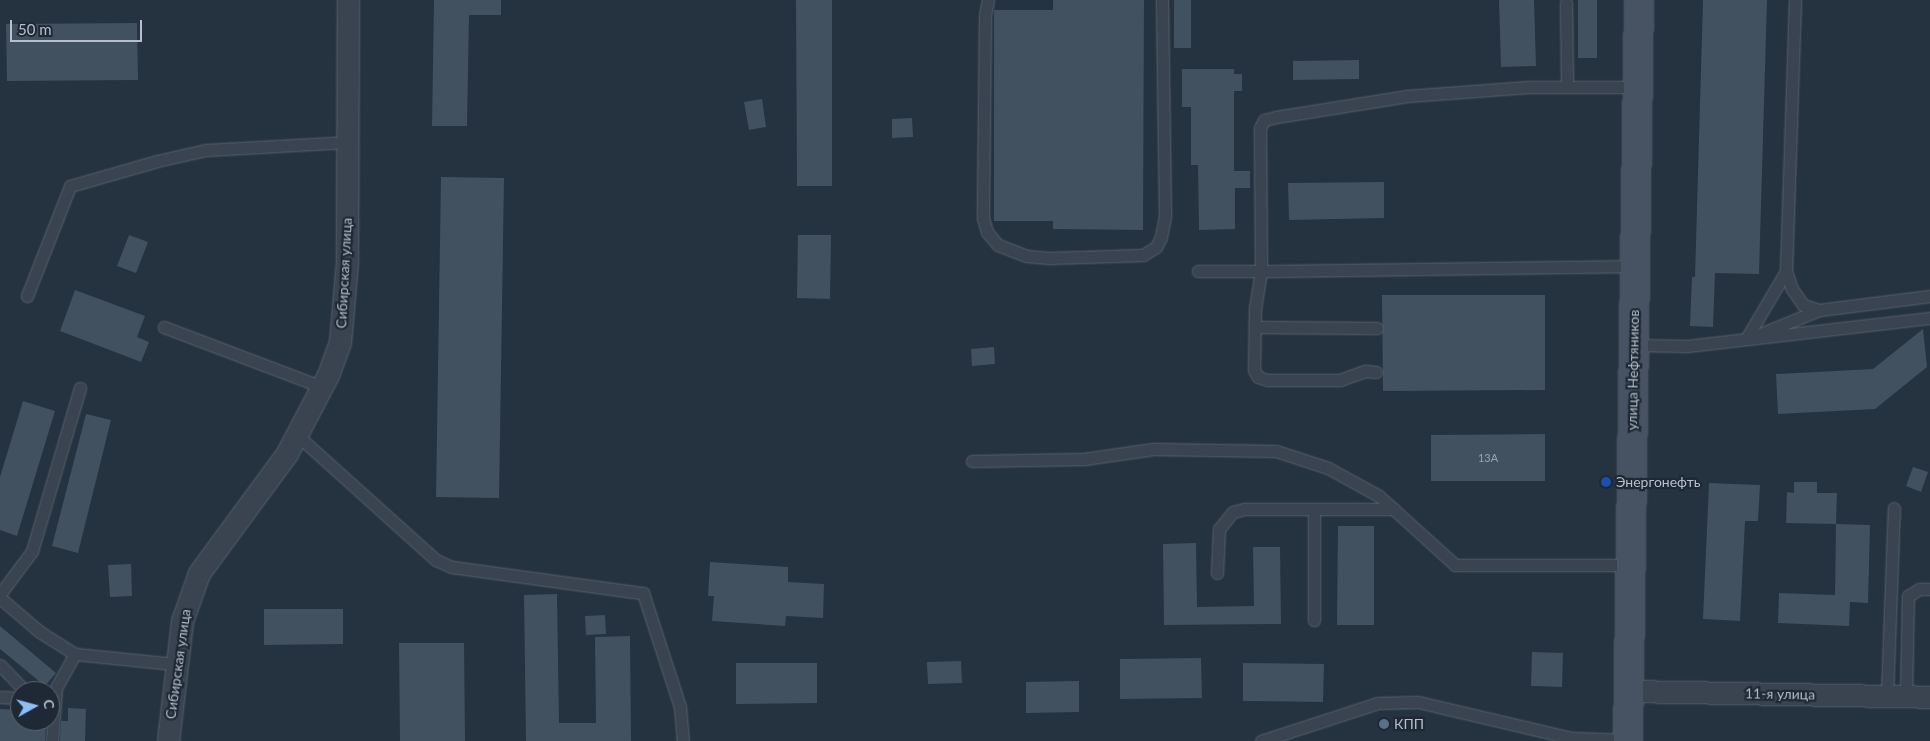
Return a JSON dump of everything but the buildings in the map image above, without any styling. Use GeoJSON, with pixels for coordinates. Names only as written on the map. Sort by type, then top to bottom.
{"type":"FeatureCollection","features":[{"type":"Feature","properties":{"kind":"street","name":"Сибирская улица"},"geometry":{"type":"LineString","coordinates":[[168,741],[175,664],[182,621],[199,573],[297,435],[322,387],[340,342],[345,305],[348,0]]}},
{"type":"Feature","properties":{"kind":"street","name":"улица Нефтяников"},"geometry":{"type":"LineString","coordinates":[[1628,740],[1639,0]]}},
{"type":"Feature","properties":{"kind":"street","name":"11-я улица"},"geometry":{"type":"LineString","coordinates":[[1629,691],[1930,697]]}},
{"type":"Feature","properties":{"kind":"lane"},"geometry":{"type":"LineString","coordinates":[[988,0],[985,16],[983,218],[987,232],[998,245],[1026,256],[1049,258],[1143,255],[1156,247],[1161,236],[1165,216],[1162,0]]}},
{"type":"Feature","properties":{"kind":"lane"},"geometry":{"type":"LineString","coordinates":[[1795,0],[1786,271],[1803,305],[1819,310]]}},
{"type":"Feature","properties":{"kind":"lane"},"geometry":{"type":"LineString","coordinates":[[1566,3],[1567,87]]}},
{"type":"Feature","properties":{"kind":"lane"},"geometry":{"type":"LineString","coordinates":[[1376,372],[1365,371],[1340,380],[1267,380],[1258,377],[1254,370],[1255,327],[1261,271],[1260,128],[1264,120],[1408,96],[1567,87],[1637,87]]}},
{"type":"Feature","properties":{"kind":"lane"},"geometry":{"type":"LineString","coordinates":[[27,296],[70,186],[157,161],[206,150],[347,142]]}},
{"type":"Feature","properties":{"kind":"lane"},"geometry":{"type":"LineString","coordinates":[[1198,271],[1634,266]]}},
{"type":"Feature","properties":{"kind":"lane"},"geometry":{"type":"LineString","coordinates":[[1746,339],[1786,271]]}},
{"type":"Feature","properties":{"kind":"lane"},"geometry":{"type":"LineString","coordinates":[[1746,339],[1819,310],[1930,296]]}},
{"type":"Feature","properties":{"kind":"lane"},"geometry":{"type":"LineString","coordinates":[[1633,345],[1687,346],[1930,318]]}},
{"type":"Feature","properties":{"kind":"lane"},"geometry":{"type":"LineString","coordinates":[[164,327],[322,387]]}},
{"type":"Feature","properties":{"kind":"lane"},"geometry":{"type":"LineString","coordinates":[[1255,327],[1377,328]]}},
{"type":"Feature","properties":{"kind":"lane"},"geometry":{"type":"LineString","coordinates":[[80,388],[32,551],[0,596],[40,632],[75,654],[175,664]]}},
{"type":"Feature","properties":{"kind":"lane"},"geometry":{"type":"LineString","coordinates":[[297,435],[436,560],[452,567],[643,593],[680,707],[683,741]]}},
{"type":"Feature","properties":{"kind":"lane"},"geometry":{"type":"LineString","coordinates":[[972,461],[1084,459],[1153,449],[1263,449],[1328,468],[1378,496],[1446,560],[1455,565],[1631,565]]}},
{"type":"Feature","properties":{"kind":"lane"},"geometry":{"type":"LineString","coordinates":[[1894,508],[1897,696]]}},
{"type":"Feature","properties":{"kind":"lane"},"geometry":{"type":"LineString","coordinates":[[1217,574],[1219,530],[1233,512],[1244,509],[1394,509]]}},
{"type":"Feature","properties":{"kind":"lane"},"geometry":{"type":"LineString","coordinates":[[1314,509],[1314,620]]}},
{"type":"Feature","properties":{"kind":"lane"},"geometry":{"type":"LineString","coordinates":[[1897,696],[1908,596],[1919,589],[1930,589]]}},
{"type":"Feature","properties":{"kind":"lane"},"geometry":{"type":"LineString","coordinates":[[60,684],[75,654]]}},
{"type":"Feature","properties":{"kind":"lane"},"geometry":{"type":"LineString","coordinates":[[0,665],[15,681]]}},
{"type":"Feature","properties":{"kind":"lane"},"geometry":{"type":"LineString","coordinates":[[1261,741],[1378,703],[1418,702],[1588,740],[1628,740]]}},
{"type":"Feature","properties":{"kind":"place","name":"Энергонефть"},"geometry":{"type":"Point","coordinates":[1606,482]}},
{"type":"Feature","properties":{"kind":"place","name":"КПП"},"geometry":{"type":"Point","coordinates":[1384,724]}}]}
